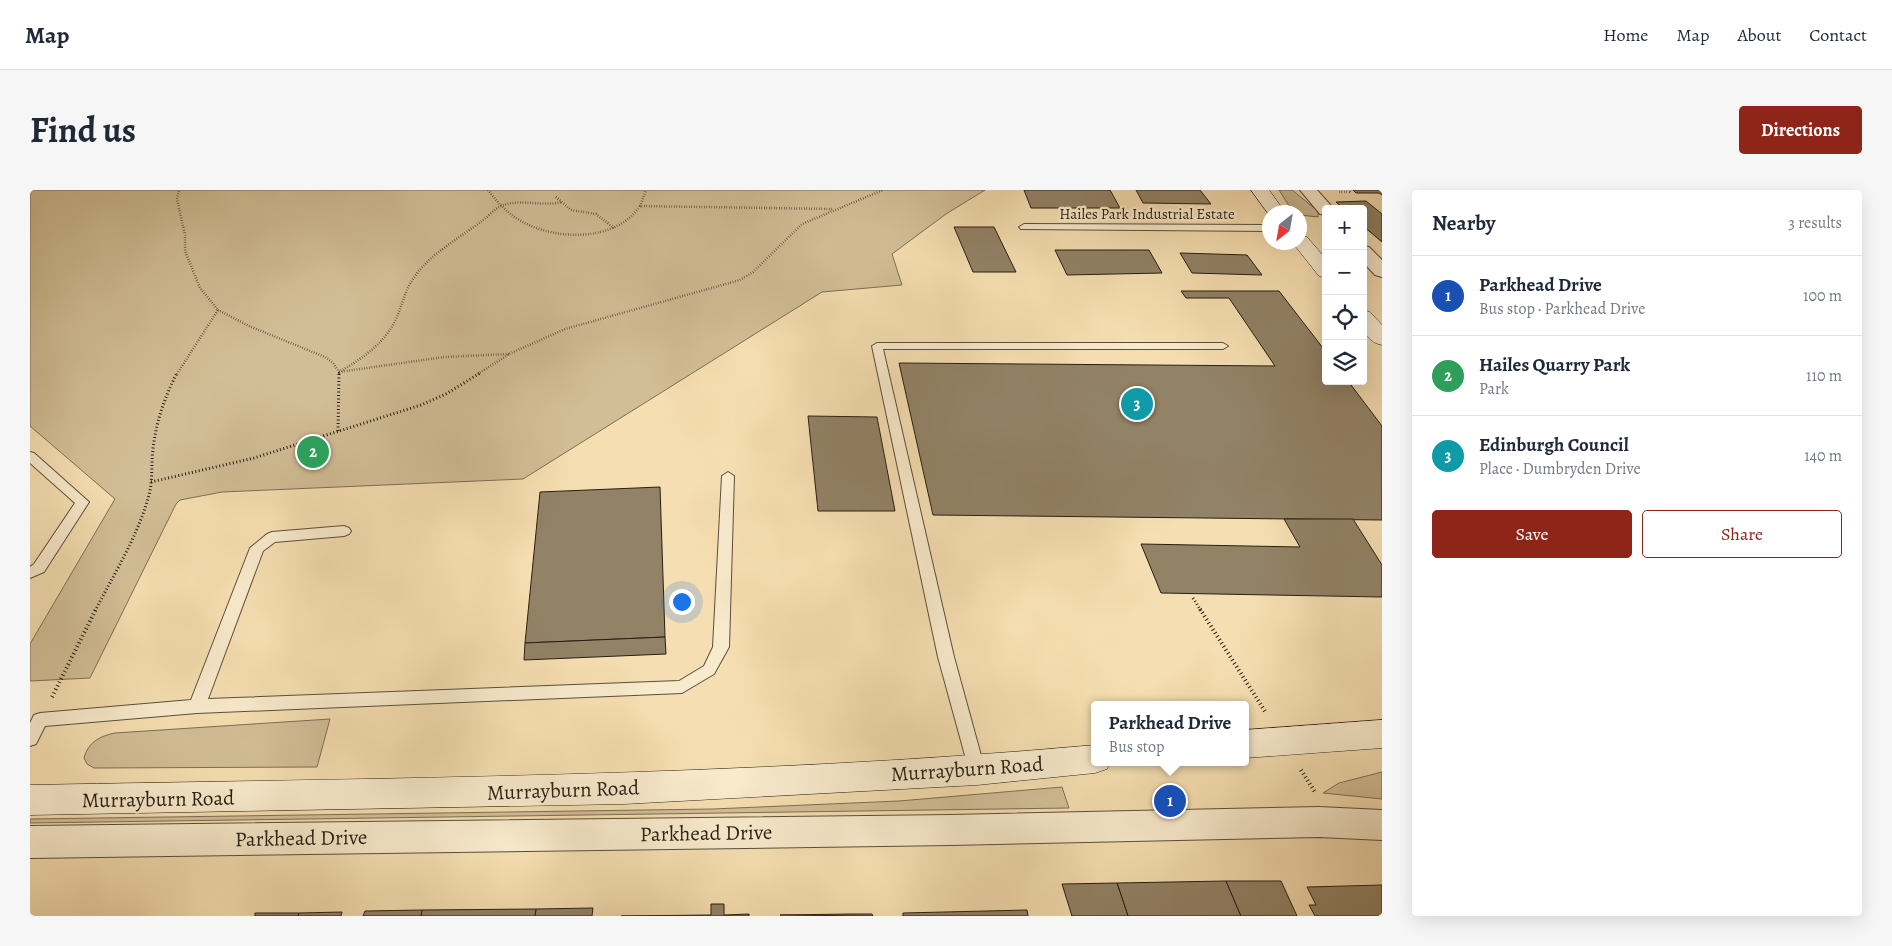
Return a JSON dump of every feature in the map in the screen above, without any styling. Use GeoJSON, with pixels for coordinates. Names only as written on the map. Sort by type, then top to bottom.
{"type":"FeatureCollection","features":[{"type":"Feature","properties":{"kind":"street"},"geometry":{"type":"LineString","coordinates":[[1260,190],[1271,205]]}},
{"type":"Feature","properties":{"kind":"street"},"geometry":{"type":"LineString","coordinates":[[1308,190],[1322,206]]}},
{"type":"Feature","properties":{"kind":"street"},"geometry":{"type":"LineString","coordinates":[[1307,249],[1322,267]]}},
{"type":"Feature","properties":{"kind":"street"},"geometry":{"type":"LineString","coordinates":[[1367,321],[1382,338]]}},
{"type":"Feature","properties":{"kind":"street"},"geometry":{"type":"LineString","coordinates":[[1249,744],[1382,734]]}},
{"type":"Feature","properties":{"kind":"street","name":"Murrayburn Road"},"geometry":{"type":"LineString","coordinates":[[30,800],[624,789],[977,770],[1091,759]]}},
{"type":"Feature","properties":{"kind":"street","name":"Parkhead Drive"},"geometry":{"type":"LineString","coordinates":[[30,842],[961,830],[1334,822],[1382,825]]}},
{"type":"Feature","properties":{"kind":"lane","name":"Hailes Park Industrial Estate"},"geometry":{"type":"LineString","coordinates":[[1024,227],[1262,228]]}},
{"type":"Feature","properties":{"kind":"lane"},"geometry":{"type":"LineString","coordinates":[[977,770],[946,657],[877,346],[1223,346]]}},
{"type":"Feature","properties":{"kind":"lane"},"geometry":{"type":"LineString","coordinates":[[30,456],[82,502],[40,568],[30,573]]}},
{"type":"Feature","properties":{"kind":"lane"},"geometry":{"type":"LineString","coordinates":[[30,739],[40,720],[197,706],[682,687],[709,670],[721,647],[728,476]]}},
{"type":"Feature","properties":{"kind":"lane"},"geometry":{"type":"LineString","coordinates":[[197,706],[257,548],[272,537],[344,531]]}},
{"type":"Feature","properties":{"kind":"path"},"geometry":{"type":"LineString","coordinates":[[179,190],[177,199],[185,251],[200,288],[218,310],[249,326],[325,357],[333,363],[339,372],[338,431]]}},
{"type":"Feature","properties":{"kind":"path"},"geometry":{"type":"LineString","coordinates":[[488,190],[500,207],[520,220],[551,233],[579,235],[614,228],[628,222],[640,206],[646,190]]}},
{"type":"Feature","properties":{"kind":"path"},"geometry":{"type":"LineString","coordinates":[[151,482],[234,464],[439,398],[509,354],[532,342],[577,325],[740,280],[753,272],[796,228],[808,221],[883,190]]}},
{"type":"Feature","properties":{"kind":"path"},"geometry":{"type":"LineString","coordinates":[[556,197],[574,211],[596,214],[614,228]]}},
{"type":"Feature","properties":{"kind":"path"},"geometry":{"type":"LineString","coordinates":[[339,372],[360,360],[388,331],[399,312],[407,288],[432,259],[500,207],[519,202],[547,205],[562,202]]}},
{"type":"Feature","properties":{"kind":"path"},"geometry":{"type":"LineString","coordinates":[[640,206],[690,210],[764,207],[834,210]]}},
{"type":"Feature","properties":{"kind":"path"},"geometry":{"type":"LineString","coordinates":[[40,720],[141,519],[151,482],[151,455],[157,425],[170,385],[186,356],[218,310]]}},
{"type":"Feature","properties":{"kind":"path"},"geometry":{"type":"LineString","coordinates":[[339,372],[444,357],[509,354]]}},
{"type":"Feature","properties":{"kind":"path"},"geometry":{"type":"LineString","coordinates":[[1193,598],[1334,822]]}},
{"type":"Feature","properties":{"kind":"shaded area"},"geometry":{"type":"Polygon","coordinates":[[[30,190],[985,190],[946,214],[892,254],[902,285],[822,292],[523,479],[222,492],[180,500],[176,504],[90,678],[30,681],[30,644],[115,499],[30,426],[30,190]]]}},
{"type":"Feature","properties":{"kind":"shaded area"},"geometry":{"type":"Polygon","coordinates":[[[1279,190],[1292,190],[1318,211],[1318,217],[1307,216],[1307,205],[1289,205],[1279,190]]]}},
{"type":"Feature","properties":{"kind":"shaded area"},"geometry":{"type":"Polygon","coordinates":[[[330,719],[317,767],[94,768],[87,764],[84,758],[88,748],[95,741],[115,733],[330,719]]]}},
{"type":"Feature","properties":{"kind":"shaded area"},"geometry":{"type":"Polygon","coordinates":[[[1382,772],[1382,799],[1323,793],[1339,783],[1382,772]]]}},
{"type":"Feature","properties":{"kind":"shaded area"},"geometry":{"type":"Polygon","coordinates":[[[1062,787],[1069,808],[30,823],[30,819],[713,809],[899,801],[1062,787]]]}},
{"type":"Feature","properties":{"kind":"building"},"geometry":{"type":"Polygon","coordinates":[[[1024,190],[1110,190],[1120,208],[1031,208],[1024,190]]]}},
{"type":"Feature","properties":{"kind":"building"},"geometry":{"type":"Polygon","coordinates":[[[1136,190],[1200,190],[1211,204],[1143,203],[1136,190]]]}},
{"type":"Feature","properties":{"kind":"building"},"geometry":{"type":"Polygon","coordinates":[[[1353,190],[1382,190],[1382,195],[1379,193],[1356,193],[1353,190]]]}},
{"type":"Feature","properties":{"kind":"building"},"geometry":{"type":"Polygon","coordinates":[[[1366,201],[1382,214],[1382,242],[1367,229],[1367,205],[1339,205],[1336,202],[1366,201]]]}},
{"type":"Feature","properties":{"kind":"building"},"geometry":{"type":"Polygon","coordinates":[[[954,227],[994,227],[1016,272],[973,272],[954,227]]]}},
{"type":"Feature","properties":{"kind":"building"},"geometry":{"type":"Polygon","coordinates":[[[1055,250],[1149,250],[1162,273],[1067,275],[1055,250]]]}},
{"type":"Feature","properties":{"kind":"building"},"geometry":{"type":"Polygon","coordinates":[[[1180,253],[1247,255],[1262,275],[1192,273],[1180,253]]]}},
{"type":"Feature","properties":{"kind":"building"},"geometry":{"type":"Polygon","coordinates":[[[1181,291],[1279,291],[1322,347],[1322,385],[1351,385],[1382,426],[1382,520],[933,515],[899,363],[1275,366],[1229,298],[1186,298],[1181,291]]]}},
{"type":"Feature","properties":{"kind":"building"},"geometry":{"type":"Polygon","coordinates":[[[808,416],[877,417],[895,511],[818,511],[808,416]]]}},
{"type":"Feature","properties":{"kind":"building"},"geometry":{"type":"Polygon","coordinates":[[[660,487],[665,637],[525,643],[540,492],[660,487]]]}},
{"type":"Feature","properties":{"kind":"building"},"geometry":{"type":"Polygon","coordinates":[[[1284,519],[1353,519],[1382,565],[1382,597],[1161,593],[1141,544],[1300,547],[1284,519]]]}},
{"type":"Feature","properties":{"kind":"building"},"geometry":{"type":"Polygon","coordinates":[[[665,637],[666,654],[524,660],[525,643],[665,637]]]}},
{"type":"Feature","properties":{"kind":"building"},"geometry":{"type":"Polygon","coordinates":[[[1226,881],[1241,916],[1128,916],[1117,883],[1226,881]]]}},
{"type":"Feature","properties":{"kind":"building"},"geometry":{"type":"Polygon","coordinates":[[[1226,881],[1281,881],[1297,916],[1241,916],[1226,881]]]}},
{"type":"Feature","properties":{"kind":"building"},"geometry":{"type":"Polygon","coordinates":[[[1117,883],[1128,916],[1072,916],[1062,884],[1117,883]]]}},
{"type":"Feature","properties":{"kind":"building"},"geometry":{"type":"Polygon","coordinates":[[[1382,885],[1382,916],[1315,916],[1309,905],[1316,905],[1307,887],[1382,885]]]}},
{"type":"Feature","properties":{"kind":"building"},"geometry":{"type":"Polygon","coordinates":[[[711,904],[724,904],[724,915],[749,914],[749,916],[621,916],[711,915],[711,904]]]}},
{"type":"Feature","properties":{"kind":"building"},"geometry":{"type":"Polygon","coordinates":[[[593,908],[592,916],[535,916],[536,909],[593,908]]]}},
{"type":"Feature","properties":{"kind":"building"},"geometry":{"type":"Polygon","coordinates":[[[536,909],[535,916],[421,916],[422,910],[536,909]]]}},
{"type":"Feature","properties":{"kind":"building"},"geometry":{"type":"Polygon","coordinates":[[[422,910],[421,916],[363,916],[365,911],[422,910]]]}},
{"type":"Feature","properties":{"kind":"building"},"geometry":{"type":"Polygon","coordinates":[[[1027,910],[1028,916],[903,916],[903,913],[1027,910]]]}},
{"type":"Feature","properties":{"kind":"building"},"geometry":{"type":"Polygon","coordinates":[[[342,912],[341,916],[298,916],[299,913],[342,912]]]}},
{"type":"Feature","properties":{"kind":"building"},"geometry":{"type":"Polygon","coordinates":[[[255,913],[299,913],[298,916],[255,916],[255,913]]]}},
{"type":"Feature","properties":{"kind":"building"},"geometry":{"type":"Polygon","coordinates":[[[872,914],[873,916],[780,915],[872,914]]]}},
{"type":"Feature","properties":{"kind":"place","name":"Edinburgh Council"},"geometry":{"type":"Point","coordinates":[1137,404]}},
{"type":"Feature","properties":{"kind":"place","name":"Hailes Quarry Park"},"geometry":{"type":"Point","coordinates":[313,452]}},
{"type":"Feature","properties":{"kind":"place","name":"Parkhead Drive"},"geometry":{"type":"Point","coordinates":[1170,801]}}]}
